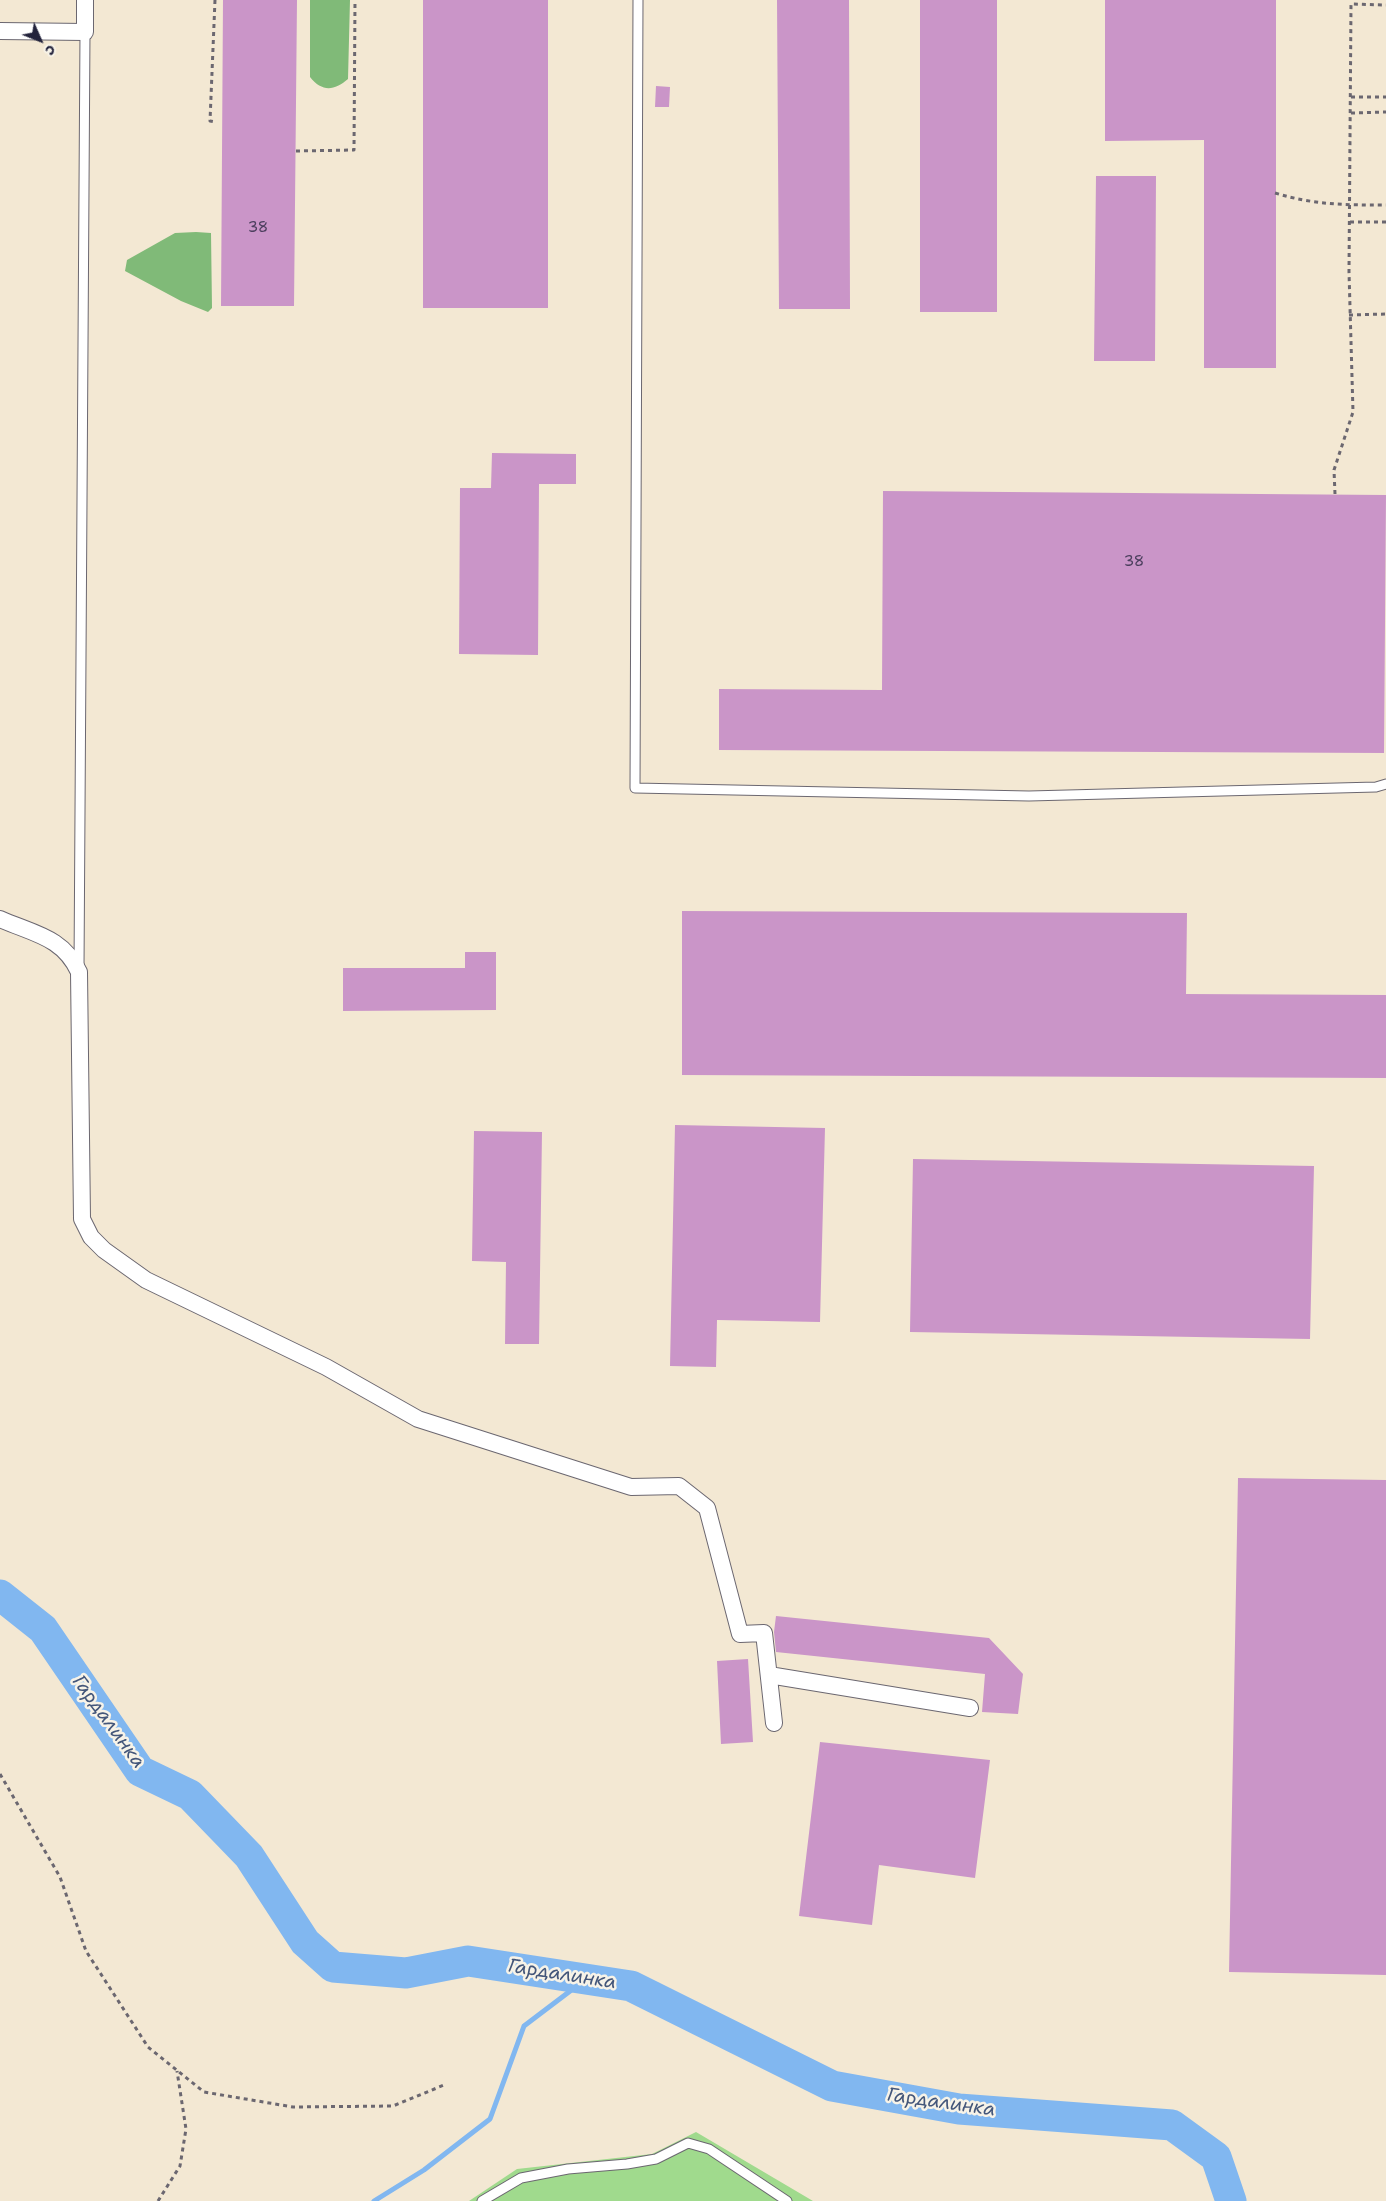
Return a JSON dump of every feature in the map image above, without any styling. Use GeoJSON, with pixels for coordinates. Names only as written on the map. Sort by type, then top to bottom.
{"type":"FeatureCollection","features":[{"type":"Feature","properties":{"kind":"street"},"geometry":{"type":"LineString","coordinates":[[0,31],[85,32],[85,0]]}},
{"type":"Feature","properties":{"kind":"street"},"geometry":{"type":"LineString","coordinates":[[0,919],[59,945],[72,956],[79,972],[82,1219],[91,1237],[104,1250],[146,1280],[326,1367],[418,1419],[631,1487],[680,1486],[707,1508],[740,1634],[764,1634],[774,1723]]}},
{"type":"Feature","properties":{"kind":"street"},"geometry":{"type":"LineString","coordinates":[[769,1675],[970,1708]]}},
{"type":"Feature","properties":{"kind":"lane"},"geometry":{"type":"LineString","coordinates":[[638,0],[635,788],[1029,796],[1376,787],[1386,784]]}},
{"type":"Feature","properties":{"kind":"lane"},"geometry":{"type":"LineString","coordinates":[[79,972],[85,32]]}},
{"type":"Feature","properties":{"kind":"lane"},"geometry":{"type":"LineString","coordinates":[[482,2201],[521,2178],[568,2169],[627,2164],[656,2159],[688,2143],[709,2150],[787,2201]]}},
{"type":"Feature","properties":{"kind":"path"},"geometry":{"type":"LineString","coordinates":[[215,0],[210,121],[215,122]]}},
{"type":"Feature","properties":{"kind":"path"},"geometry":{"type":"LineString","coordinates":[[296,151],[354,150],[355,0]]}},
{"type":"Feature","properties":{"kind":"path"},"geometry":{"type":"LineString","coordinates":[[1335,494],[1334,470],[1353,412],[1349,315],[1351,2],[1386,5]]}},
{"type":"Feature","properties":{"kind":"path"},"geometry":{"type":"LineString","coordinates":[[1351,96],[1386,97]]}},
{"type":"Feature","properties":{"kind":"path"},"geometry":{"type":"LineString","coordinates":[[1351,112],[1386,112]]}},
{"type":"Feature","properties":{"kind":"path"},"geometry":{"type":"LineString","coordinates":[[1275,193],[1326,205],[1386,205]]}},
{"type":"Feature","properties":{"kind":"path"},"geometry":{"type":"LineString","coordinates":[[1350,222],[1386,222]]}},
{"type":"Feature","properties":{"kind":"path"},"geometry":{"type":"LineString","coordinates":[[1349,315],[1386,314]]}},
{"type":"Feature","properties":{"kind":"path"},"geometry":{"type":"LineString","coordinates":[[0,1774],[60,1877],[86,1951],[148,2047],[204,2092],[293,2107],[393,2106],[444,2086]]}},
{"type":"Feature","properties":{"kind":"path"},"geometry":{"type":"LineString","coordinates":[[158,2201],[180,2166],[186,2129],[177,2070]]}},
{"type":"Feature","properties":{"kind":"green space"},"geometry":{"type":"Polygon","coordinates":[[[310,0],[350,0],[348,79],[333,88],[319,85],[310,77],[310,0]]]}},
{"type":"Feature","properties":{"kind":"green space"},"geometry":{"type":"Polygon","coordinates":[[[175,233],[211,233],[212,308],[208,312],[181,301],[125,271],[127,260],[175,233]]]}},
{"type":"Feature","properties":{"kind":"green space"},"geometry":{"type":"Polygon","coordinates":[[[696,2132],[813,2201],[469,2201],[517,2169],[652,2154],[696,2132]]]}},
{"type":"Feature","properties":{"kind":"building"},"geometry":{"type":"Polygon","coordinates":[[[223,0],[297,0],[294,306],[221,306],[223,0]]]}},
{"type":"Feature","properties":{"kind":"building"},"geometry":{"type":"Polygon","coordinates":[[[423,0],[548,0],[548,308],[423,308],[423,0]]]}},
{"type":"Feature","properties":{"kind":"building"},"geometry":{"type":"Polygon","coordinates":[[[777,0],[849,0],[850,309],[779,309],[777,0]]]}},
{"type":"Feature","properties":{"kind":"building"},"geometry":{"type":"Polygon","coordinates":[[[920,0],[997,0],[997,312],[920,312],[920,0]]]}},
{"type":"Feature","properties":{"kind":"building"},"geometry":{"type":"Polygon","coordinates":[[[1105,0],[1276,0],[1276,368],[1204,368],[1204,140],[1105,141],[1105,0]]]}},
{"type":"Feature","properties":{"kind":"building"},"geometry":{"type":"Polygon","coordinates":[[[656,86],[670,87],[669,107],[655,107],[656,86]]]}},
{"type":"Feature","properties":{"kind":"building"},"geometry":{"type":"Polygon","coordinates":[[[1096,176],[1156,176],[1155,361],[1094,361],[1096,176]]]}},
{"type":"Feature","properties":{"kind":"building"},"geometry":{"type":"Polygon","coordinates":[[[492,453],[576,454],[576,484],[539,484],[538,655],[459,654],[460,488],[491,488],[492,453]]]}},
{"type":"Feature","properties":{"kind":"building"},"geometry":{"type":"Polygon","coordinates":[[[883,491],[1386,495],[1384,753],[719,750],[719,689],[882,690],[883,491]]]}},
{"type":"Feature","properties":{"kind":"building"},"geometry":{"type":"Polygon","coordinates":[[[682,911],[1187,913],[1186,994],[1386,995],[1386,1078],[682,1075],[682,911]]]}},
{"type":"Feature","properties":{"kind":"building"},"geometry":{"type":"Polygon","coordinates":[[[465,952],[496,952],[496,1010],[343,1011],[343,968],[465,968],[465,952]]]}},
{"type":"Feature","properties":{"kind":"building"},"geometry":{"type":"Polygon","coordinates":[[[675,1125],[825,1128],[820,1322],[717,1320],[716,1367],[670,1366],[675,1125]]]}},
{"type":"Feature","properties":{"kind":"building"},"geometry":{"type":"Polygon","coordinates":[[[474,1131],[542,1132],[539,1344],[505,1344],[506,1262],[472,1261],[474,1131]]]}},
{"type":"Feature","properties":{"kind":"building"},"geometry":{"type":"Polygon","coordinates":[[[913,1159],[1314,1166],[1310,1339],[910,1332],[913,1159]]]}},
{"type":"Feature","properties":{"kind":"building"},"geometry":{"type":"Polygon","coordinates":[[[1238,1478],[1386,1480],[1386,1975],[1229,1972],[1238,1478]]]}},
{"type":"Feature","properties":{"kind":"building"},"geometry":{"type":"Polygon","coordinates":[[[776,1616],[989,1638],[1023,1674],[1018,1714],[982,1712],[985,1674],[776,1652],[774,1632],[776,1616]]]}},
{"type":"Feature","properties":{"kind":"building"},"geometry":{"type":"Polygon","coordinates":[[[748,1659],[753,1742],[721,1744],[717,1661],[748,1659]]]}},
{"type":"Feature","properties":{"kind":"building"},"geometry":{"type":"Polygon","coordinates":[[[820,1742],[990,1760],[975,1878],[879,1865],[872,1925],[799,1916],[820,1742]]]}},
{"type":"Feature","properties":{"kind":"waterway","name":"Гардалинка"},"geometry":{"type":"LineString","coordinates":[[0,1595],[43,1629],[140,1771],[190,1795],[249,1856],[305,1942],[333,1967],[406,1973],[468,1961],[631,1986],[832,2086],[959,2109],[1172,2125],[1216,2157],[1231,2201]]}},
{"type":"Feature","properties":{"kind":"waterway"},"geometry":{"type":"LineString","coordinates":[[374,2201],[424,2170],[490,2119],[524,2026],[586,1979]]}}]}
